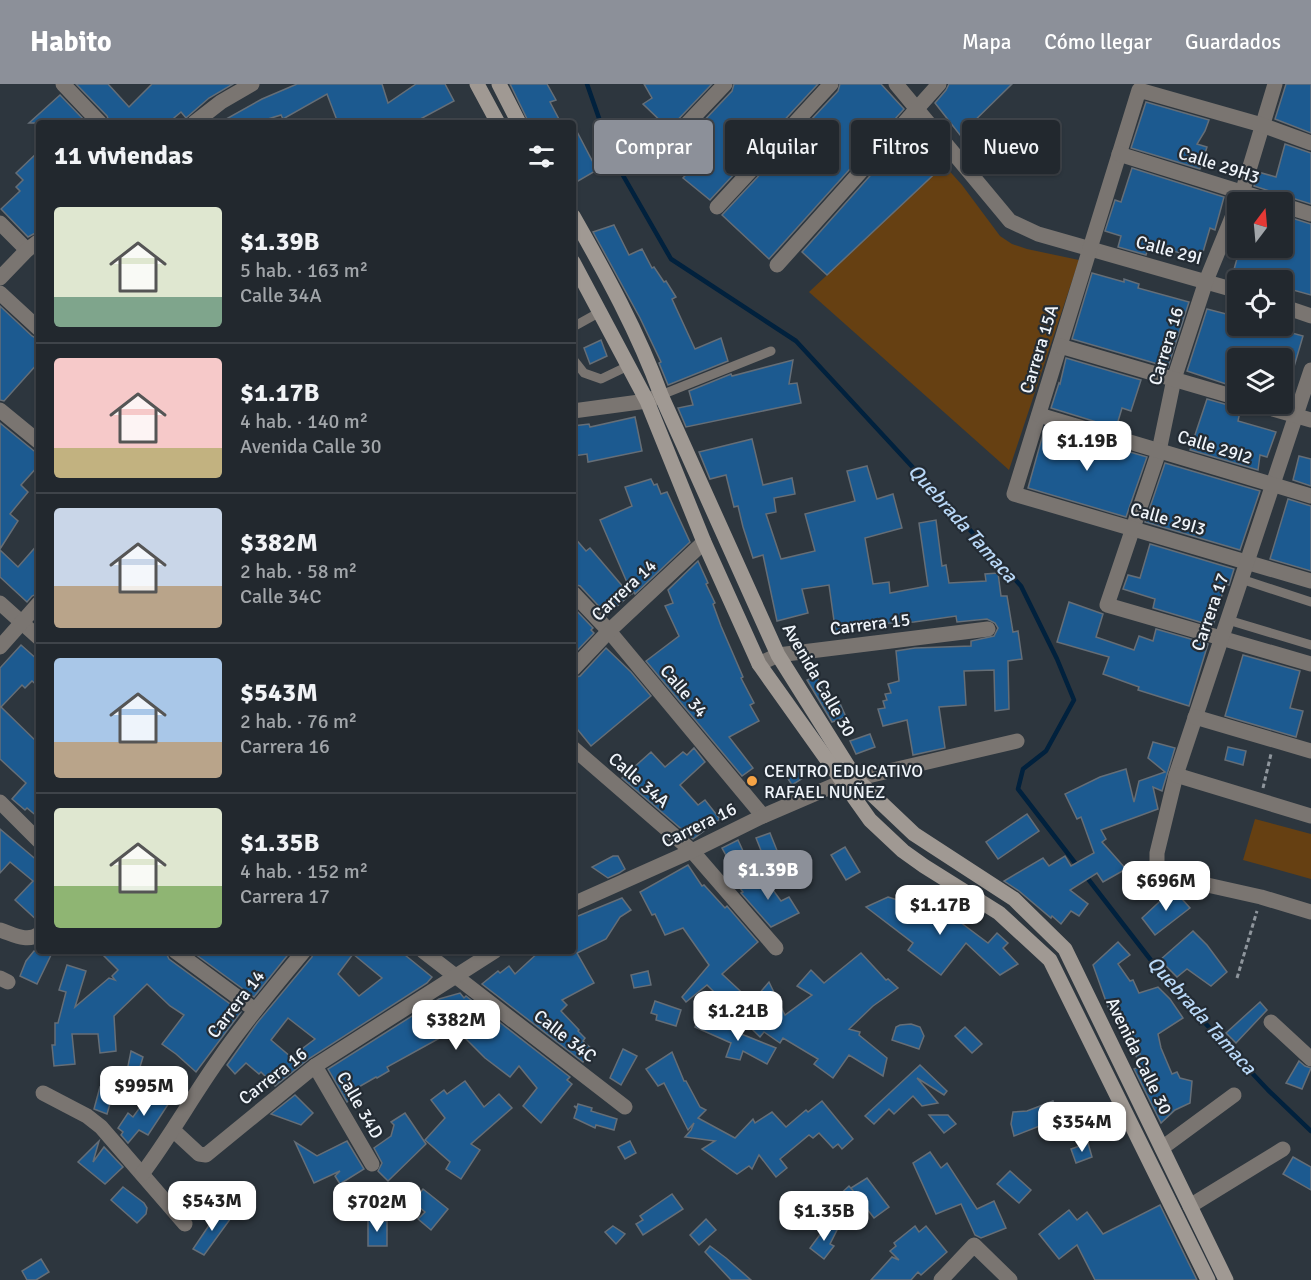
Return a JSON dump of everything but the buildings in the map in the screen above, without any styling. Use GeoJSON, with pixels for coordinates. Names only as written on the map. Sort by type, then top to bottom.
{"type":"FeatureCollection","features":[{"type":"Feature","properties":{"kind":"main road"},"geometry":{"type":"LineString","coordinates":[[477,84],[496,120]]}},
{"type":"Feature","properties":{"kind":"main road"},"geometry":{"type":"LineString","coordinates":[[499,84],[517,120]]}},
{"type":"Feature","properties":{"kind":"main road","name":"Avenida Calle 30"},"geometry":{"type":"LineString","coordinates":[[576,221],[621,300],[646,355],[654,398],[704,542],[759,664],[849,781],[914,834],[1014,899],[1065,949],[1226,1280]]}},
{"type":"Feature","properties":{"kind":"main road","name":"Avenida Calle 30"},"geometry":{"type":"LineString","coordinates":[[576,269],[628,366],[654,398],[778,655],[870,820],[903,851],[999,913],[1050,960],[1208,1280]]}},
{"type":"Feature","properties":{"kind":"street"},"geometry":{"type":"LineString","coordinates":[[63,84],[97,120]]}},
{"type":"Feature","properties":{"kind":"street"},"geometry":{"type":"LineString","coordinates":[[198,120],[221,102],[252,84]]}},
{"type":"Feature","properties":{"kind":"street"},"geometry":{"type":"LineString","coordinates":[[691,120],[725,84]]}},
{"type":"Feature","properties":{"kind":"street"},"geometry":{"type":"LineString","coordinates":[[717,207],[831,84]]}},
{"type":"Feature","properties":{"kind":"street"},"geometry":{"type":"LineString","coordinates":[[896,84],[1010,221],[1038,234],[1090,249]]}},
{"type":"Feature","properties":{"kind":"street"},"geometry":{"type":"LineString","coordinates":[[777,265],[939,84]]}},
{"type":"Feature","properties":{"kind":"street","name":"Carrera 16"},"geometry":{"type":"LineString","coordinates":[[1242,192],[1275,84]]}},
{"type":"Feature","properties":{"kind":"street","name":"Carrera 15A"},"geometry":{"type":"LineString","coordinates":[[1014,494],[1139,90],[1262,125]]}},
{"type":"Feature","properties":{"kind":"street"},"geometry":{"type":"LineString","coordinates":[[1262,125],[1311,143]]}},
{"type":"Feature","properties":{"kind":"street","name":"Calle 29H3"},"geometry":{"type":"LineString","coordinates":[[1119,154],[1239,192]]}},
{"type":"Feature","properties":{"kind":"street"},"geometry":{"type":"LineString","coordinates":[[1293,209],[1311,214]]}},
{"type":"Feature","properties":{"kind":"street"},"geometry":{"type":"LineString","coordinates":[[0,223],[33,246],[0,278]]}},
{"type":"Feature","properties":{"kind":"street","name":"Carrera 16"},"geometry":{"type":"LineString","coordinates":[[1221,638],[1107,606],[1159,451],[1174,380],[1206,281],[1227,230]]}},
{"type":"Feature","properties":{"kind":"street","name":"Calle 29I"},"geometry":{"type":"LineString","coordinates":[[1090,249],[1227,288]]}},
{"type":"Feature","properties":{"kind":"street"},"geometry":{"type":"LineString","coordinates":[[0,294],[36,326]]}},
{"type":"Feature","properties":{"kind":"street"},"geometry":{"type":"LineString","coordinates":[[1293,309],[1311,315]]}},
{"type":"Feature","properties":{"kind":"street"},"geometry":{"type":"LineString","coordinates":[[1060,346],[1227,395]]}},
{"type":"Feature","properties":{"kind":"street","name":"Carrera 17"},"geometry":{"type":"LineString","coordinates":[[1261,897],[1176,878],[1158,868],[1157,853],[1176,775],[1311,370]]}},
{"type":"Feature","properties":{"kind":"street"},"geometry":{"type":"LineString","coordinates":[[576,411],[654,398]]}},
{"type":"Feature","properties":{"kind":"street"},"geometry":{"type":"LineString","coordinates":[[0,410],[36,440]]}},
{"type":"Feature","properties":{"kind":"street"},"geometry":{"type":"LineString","coordinates":[[1292,414],[1311,420]]}},
{"type":"Feature","properties":{"kind":"street","name":"Calle 29I2"},"geometry":{"type":"LineString","coordinates":[[1039,415],[1311,496]]}},
{"type":"Feature","properties":{"kind":"street","name":"Calle 29I3"},"geometry":{"type":"LineString","coordinates":[[1014,494],[1311,580]]}},
{"type":"Feature","properties":{"kind":"street","name":"Carrera 14"},"geometry":{"type":"LineString","coordinates":[[576,666],[609,631],[704,542]]}},
{"type":"Feature","properties":{"kind":"street","name":"Calle 34"},"geometry":{"type":"LineString","coordinates":[[576,596],[609,631],[763,816]]}},
{"type":"Feature","properties":{"kind":"street"},"geometry":{"type":"LineString","coordinates":[[0,603],[36,636]]}},
{"type":"Feature","properties":{"kind":"street"},"geometry":{"type":"LineString","coordinates":[[0,647],[36,607]]}},
{"type":"Feature","properties":{"kind":"street","name":"Carrera 15"},"geometry":{"type":"LineString","coordinates":[[759,664],[778,655],[988,629]]}},
{"type":"Feature","properties":{"kind":"street"},"geometry":{"type":"LineString","coordinates":[[1221,638],[1311,664]]}},
{"type":"Feature","properties":{"kind":"street"},"geometry":{"type":"LineString","coordinates":[[1195,717],[1311,751]]}},
{"type":"Feature","properties":{"kind":"street","name":"Carrera 16"},"geometry":{"type":"LineString","coordinates":[[576,903],[692,851],[763,816],[849,781],[1017,741]]}},
{"type":"Feature","properties":{"kind":"street","name":"Calle 34A"},"geometry":{"type":"LineString","coordinates":[[576,751],[692,851],[776,948]]}},
{"type":"Feature","properties":{"kind":"street"},"geometry":{"type":"LineString","coordinates":[[1176,775],[1311,816]]}},
{"type":"Feature","properties":{"kind":"street"},"geometry":{"type":"LineString","coordinates":[[0,802],[36,838]]}},
{"type":"Feature","properties":{"kind":"street"},"geometry":{"type":"LineString","coordinates":[[1261,897],[1311,912]]}},
{"type":"Feature","properties":{"kind":"street"},"geometry":{"type":"LineString","coordinates":[[0,930],[24,938],[36,936]]}},
{"type":"Feature","properties":{"kind":"street"},"geometry":{"type":"LineString","coordinates":[[178,954],[255,1010]]}},
{"type":"Feature","properties":{"kind":"street","name":"Carrera 14"},"geometry":{"type":"LineString","coordinates":[[142,1174],[165,1144],[218,1059],[302,954]]}},
{"type":"Feature","properties":{"kind":"street","name":"Calle 34C"},"geometry":{"type":"LineString","coordinates":[[427,954],[625,1107]]}},
{"type":"Feature","properties":{"kind":"street","name":"Carrera 16"},"geometry":{"type":"LineString","coordinates":[[173,1130],[199,1154],[206,1155],[315,1066],[490,954]]}},
{"type":"Feature","properties":{"kind":"street"},"geometry":{"type":"LineString","coordinates":[[1271,1022],[1311,1059]]}},
{"type":"Feature","properties":{"kind":"street","name":"Calle 34D"},"geometry":{"type":"LineString","coordinates":[[315,1066],[372,1164]]}},
{"type":"Feature","properties":{"kind":"street"},"geometry":{"type":"LineString","coordinates":[[43,1093],[87,1116],[101,1127],[185,1224]]}},
{"type":"Feature","properties":{"kind":"street"},"geometry":{"type":"LineString","coordinates":[[1162,1149],[1234,1095]]}},
{"type":"Feature","properties":{"kind":"street"},"geometry":{"type":"LineString","coordinates":[[1190,1206],[1282,1149]]}},
{"type":"Feature","properties":{"kind":"street"},"geometry":{"type":"LineString","coordinates":[[941,1280],[975,1245],[1010,1280]]}},
{"type":"Feature","properties":{"kind":"lane"},"geometry":{"type":"LineString","coordinates":[[576,325],[600,312]]}},
{"type":"Feature","properties":{"kind":"lane"},"geometry":{"type":"LineString","coordinates":[[654,398],[771,351]]}},
{"type":"Feature","properties":{"kind":"lane"},"geometry":{"type":"LineString","coordinates":[[576,363],[584,373],[601,378],[628,366]]}},
{"type":"Feature","properties":{"kind":"lane"},"geometry":{"type":"LineString","coordinates":[[1241,579],[1311,602]]}},
{"type":"Feature","properties":{"kind":"lane"},"geometry":{"type":"LineString","coordinates":[[1227,620],[1311,645]]}},
{"type":"Feature","properties":{"kind":"path"},"geometry":{"type":"LineString","coordinates":[[1260,801],[1274,740]]}},
{"type":"Feature","properties":{"kind":"path"},"geometry":{"type":"LineString","coordinates":[[1237,978],[1261,897]]}},
{"type":"Feature","properties":{"kind":"shaded area"},"geometry":{"type":"Polygon","coordinates":[[[950,172],[1000,236],[1012,244],[1027,249],[1079,260],[1009,470],[809,292],[934,174],[950,174],[950,172]]]}},
{"type":"Feature","properties":{"kind":"shaded area"},"geometry":{"type":"Polygon","coordinates":[[[1255,819],[1311,834],[1311,879],[1243,860],[1255,819]]]}},
{"type":"Feature","properties":{"kind":"waterway","name":"Quebrada Tamaca"},"geometry":{"type":"LineString","coordinates":[[587,84],[613,158],[671,259],[796,341],[1021,586],[1057,659],[1074,700],[1046,751],[1023,769],[1018,789],[1079,868]]}},
{"type":"Feature","properties":{"kind":"waterway","name":"Quebrada Tamaca"},"geometry":{"type":"LineString","coordinates":[[1085,875],[1174,990],[1268,1090],[1311,1131]]}},
{"type":"Feature","properties":{"kind":"place","name":"CENTRO EDUCATIVO RAFAEL NUÑEZ"},"geometry":{"type":"Point","coordinates":[752,781]}}]}
